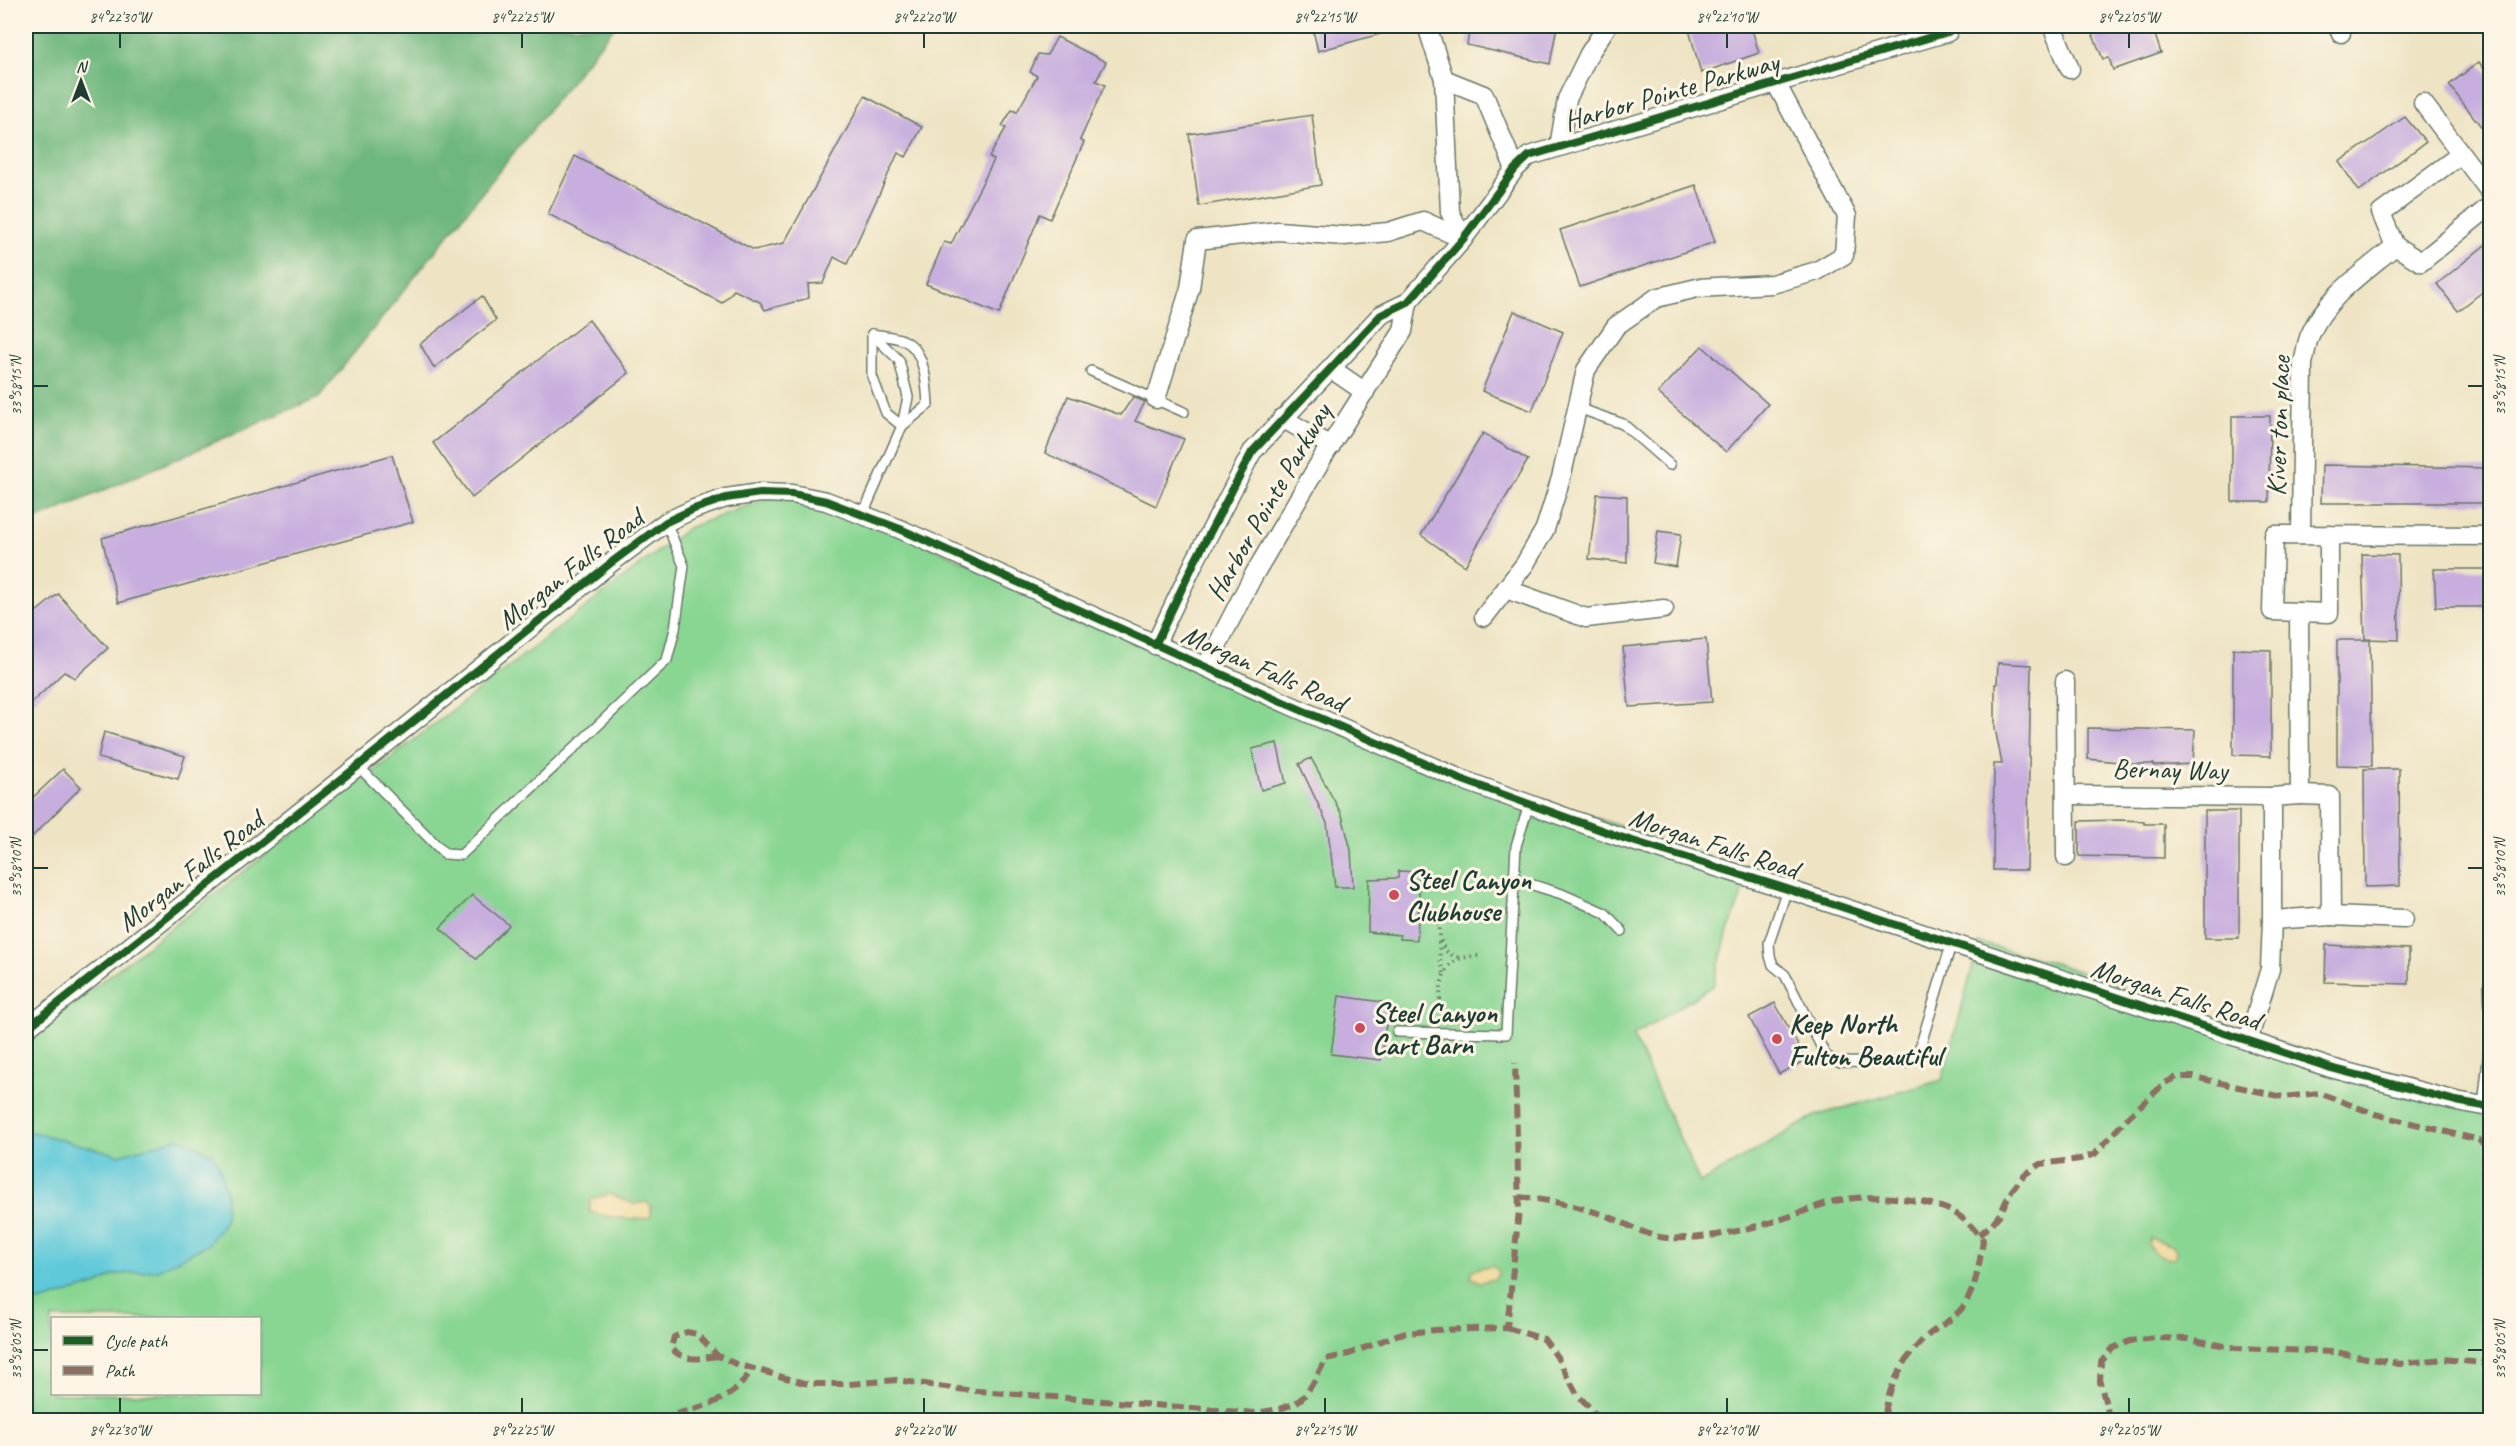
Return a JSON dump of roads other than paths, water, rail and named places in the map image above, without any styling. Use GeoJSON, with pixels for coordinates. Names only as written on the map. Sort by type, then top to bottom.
{"type":"FeatureCollection","features":[{"type":"Feature","properties":{"kind":"street"},"geometry":{"type":"LineString","coordinates":[[1427,26],[1444,79],[1450,212],[1463,239]]}},
{"type":"Feature","properties":{"kind":"street","name":"Harbor Pointe Parkway"},"geometry":{"type":"LineString","coordinates":[[1559,147],[1567,99],[1589,54],[1607,26]]}},
{"type":"Feature","properties":{"kind":"street"},"geometry":{"type":"LineString","coordinates":[[2052,26],[2070,69]]}},
{"type":"Feature","properties":{"kind":"street","name":"Harbor Pointe Parkway"},"geometry":{"type":"LineString","coordinates":[[1155,645],[1194,563],[1252,452],[1381,315],[1408,302],[1463,239],[1515,169],[1529,156],[1948,32]]}},
{"type":"Feature","properties":{"kind":"street"},"geometry":{"type":"LineString","coordinates":[[1444,79],[1484,95],[1515,169]]}},
{"type":"Feature","properties":{"kind":"street","name":"Harbor Pointe Parkway"},"geometry":{"type":"LineString","coordinates":[[1484,617],[1525,564],[1545,529],[1561,478],[1586,370],[1616,326],[1656,298],[1697,288],[1772,284],[1817,272],[1844,255],[1847,216],[1776,83]]}},
{"type":"Feature","properties":{"kind":"street"},"geometry":{"type":"LineString","coordinates":[[2423,103],[2490,192]]}},
{"type":"Feature","properties":{"kind":"street"},"geometry":{"type":"LineString","coordinates":[[2461,154],[2381,213],[2395,246],[2421,262],[2490,206]]}},
{"type":"Feature","properties":{"kind":"street"},"geometry":{"type":"LineString","coordinates":[[1156,399],[1190,288],[1197,240],[1278,231],[1344,236],[1388,231],[1423,221],[1463,239]]}},
{"type":"Feature","properties":{"kind":"street","name":"Kiver ton place"},"geometry":{"type":"LineString","coordinates":[[2301,535],[2303,363],[2310,335],[2324,311],[2342,290],[2395,246]]}},
{"type":"Feature","properties":{"kind":"street","name":"Harbor Pointe Parkway"},"geometry":{"type":"LineString","coordinates":[[1206,667],[1252,578],[1403,331],[1408,302]]}},
{"type":"Feature","properties":{"kind":"street"},"geometry":{"type":"LineString","coordinates":[[1330,368],[1365,392]]}},
{"type":"Feature","properties":{"kind":"street"},"geometry":{"type":"LineString","coordinates":[[1282,418],[1331,446]]}},
{"type":"Feature","properties":{"kind":"street","name":"Morgan Falls Road"},"geometry":{"type":"LineString","coordinates":[[26,1029],[612,562],[666,522],[694,508],[726,498],[760,493],[792,494],[826,501],[863,514],[1463,780],[1529,804],[1626,839],[1788,889],[1952,945],[2331,1068],[2456,1101],[2487,1106]]}},
{"type":"Feature","properties":{"kind":"street","name":"Kiver ton place"},"geometry":{"type":"LineString","coordinates":[[2274,535],[2330,535],[2329,613],[2272,611],[2274,535]]}},
{"type":"Feature","properties":{"kind":"street"},"geometry":{"type":"LineString","coordinates":[[2330,535],[2490,536]]}},
{"type":"Feature","properties":{"kind":"street"},"geometry":{"type":"LineString","coordinates":[[1506,589],[1586,618],[1664,609]]}},
{"type":"Feature","properties":{"kind":"street"},"geometry":{"type":"LineString","coordinates":[[2299,612],[2300,795]]}},
{"type":"Feature","properties":{"kind":"street"},"geometry":{"type":"LineString","coordinates":[[2065,681],[2066,857]]}},
{"type":"Feature","properties":{"kind":"street","name":"Bernay Way"},"geometry":{"type":"LineString","coordinates":[[2067,795],[2272,797]]}},
{"type":"Feature","properties":{"kind":"street"},"geometry":{"type":"LineString","coordinates":[[2248,1041],[2270,969],[2272,797],[2330,796],[2331,916]]}},
{"type":"Feature","properties":{"kind":"street"},"geometry":{"type":"LineString","coordinates":[[2272,920],[2331,916],[2404,919]]}},
{"type":"Feature","properties":{"kind":"lane"},"geometry":{"type":"LineString","coordinates":[[872,334],[872,376],[886,413],[902,426]]}},
{"type":"Feature","properties":{"kind":"lane"},"geometry":{"type":"LineString","coordinates":[[863,514],[902,426],[908,397],[899,360],[872,334]]}},
{"type":"Feature","properties":{"kind":"lane"},"geometry":{"type":"LineString","coordinates":[[872,334],[903,339],[911,345],[926,372],[928,405],[902,426]]}},
{"type":"Feature","properties":{"kind":"lane"},"geometry":{"type":"LineString","coordinates":[[1091,371],[1184,412]]}},
{"type":"Feature","properties":{"kind":"lane"},"geometry":{"type":"LineString","coordinates":[[1578,408],[1623,424],[1670,465]]}},
{"type":"Feature","properties":{"kind":"lane"},"geometry":{"type":"LineString","coordinates":[[358,766],[445,854],[461,855],[667,660],[675,629],[684,566],[666,522]]}},
{"type":"Feature","properties":{"kind":"lane"},"geometry":{"type":"LineString","coordinates":[[1397,1032],[1506,1034],[1516,846],[1529,804]]}},
{"type":"Feature","properties":{"kind":"lane"},"geometry":{"type":"LineString","coordinates":[[1514,879],[1562,894],[1605,913],[1622,931]]}},
{"type":"Feature","properties":{"kind":"lane"},"geometry":{"type":"LineString","coordinates":[[1788,889],[1769,943],[1770,956],[1773,965],[1785,975],[1826,1056],[1838,1062],[1906,1063],[1917,1057],[1952,945]]}},
{"type":"Feature","properties":{"kind":"lane"},"geometry":{"type":"LineString","coordinates":[[2489,984],[2490,1012]]}},
{"type":"Feature","properties":{"kind":"lane"},"geometry":{"type":"LineString","coordinates":[[2487,1106],[2490,1041]]}},
{"type":"Feature","properties":{"kind":"water"},"geometry":{"type":"Polygon","coordinates":[[[32,1132],[119,1155],[179,1138],[213,1154],[220,1168],[226,1194],[225,1221],[209,1244],[158,1270],[114,1275],[98,1284],[39,1302],[26,1302],[26,1134],[32,1132]]]}},
{"type":"Feature","properties":{"kind":"place","name":"Steel Canyon Clubhouse"},"geometry":{"type":"Point","coordinates":[1394,895]}},
{"type":"Feature","properties":{"kind":"place","name":"Steel Canyon Cart Barn"},"geometry":{"type":"Point","coordinates":[1360,1028]}},
{"type":"Feature","properties":{"kind":"place","name":"Keep North Fulton Beautiful"},"geometry":{"type":"Point","coordinates":[1777,1039]}}]}
